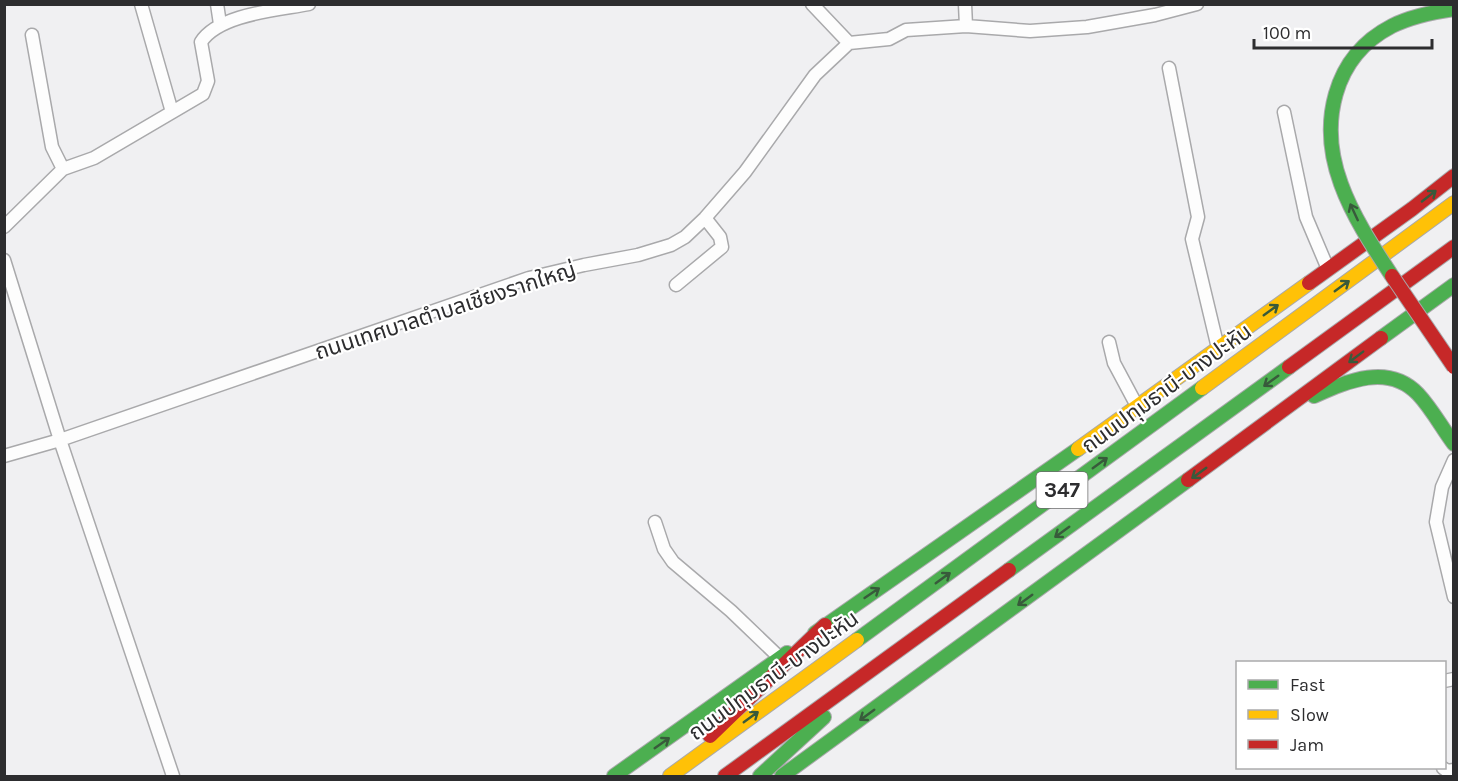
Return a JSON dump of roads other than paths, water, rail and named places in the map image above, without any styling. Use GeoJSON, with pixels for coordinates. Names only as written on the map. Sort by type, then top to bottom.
{"type":"FeatureCollection","features":[{"type":"Feature","properties":{"kind":"main road"},"geometry":{"type":"LineString","coordinates":[[1454,9],[1405,19],[1378,32],[1355,55],[1340,80],[1331,111],[1333,147],[1341,185],[1358,221],[1454,367]]}},
{"type":"Feature","properties":{"kind":"main road","name":"347"},"geometry":{"type":"LineString","coordinates":[[614,777],[825,625],[979,520],[1454,176]]}},
{"type":"Feature","properties":{"kind":"main road","name":"ถนนปทุมธานี-บางปะหัน"},"geometry":{"type":"LineString","coordinates":[[669,777],[1454,203]]}},
{"type":"Feature","properties":{"kind":"main road","name":"347"},"geometry":{"type":"LineString","coordinates":[[725,777],[1454,247]]}},
{"type":"Feature","properties":{"kind":"main road"},"geometry":{"type":"LineString","coordinates":[[782,777],[1454,285]]}},
{"type":"Feature","properties":{"kind":"main road"},"geometry":{"type":"LineString","coordinates":[[1274,418],[1308,399],[1347,382],[1375,376],[1401,380],[1418,394],[1454,444]]}},
{"type":"Feature","properties":{"kind":"main road"},"geometry":{"type":"LineString","coordinates":[[669,777],[825,625]]}},
{"type":"Feature","properties":{"kind":"main road"},"geometry":{"type":"LineString","coordinates":[[760,777],[880,664]]}},
{"type":"Feature","properties":{"kind":"street"},"geometry":{"type":"LineString","coordinates":[[141,4],[172,112]]}},
{"type":"Feature","properties":{"kind":"street"},"geometry":{"type":"LineString","coordinates":[[217,4],[220,24]]}},
{"type":"Feature","properties":{"kind":"street"},"geometry":{"type":"LineString","coordinates":[[812,4],[849,43],[889,39],[906,30],[966,26],[1030,31],[1087,27],[1155,15],[1197,4]]}},
{"type":"Feature","properties":{"kind":"street"},"geometry":{"type":"LineString","coordinates":[[965,4],[966,26]]}},
{"type":"Feature","properties":{"kind":"street"},"geometry":{"type":"LineString","coordinates":[[4,227],[63,169],[94,158],[203,94],[208,81],[201,42],[220,24],[302,5]]}},
{"type":"Feature","properties":{"kind":"street"},"geometry":{"type":"LineString","coordinates":[[32,34],[52,147],[63,169]]}},
{"type":"Feature","properties":{"kind":"street","name":"ถนนเทศบาลตำบลเชียงรากใหญ่"},"geometry":{"type":"LineString","coordinates":[[4,456],[60,440],[529,278],[638,255],[671,245],[685,237],[705,218],[745,172],[815,75],[849,43]]}},
{"type":"Feature","properties":{"kind":"street"},"geometry":{"type":"LineString","coordinates":[[1169,68],[1198,217],[1192,239],[1218,348]]}},
{"type":"Feature","properties":{"kind":"street"},"geometry":{"type":"LineString","coordinates":[[1284,112],[1306,217],[1328,269]]}},
{"type":"Feature","properties":{"kind":"street"},"geometry":{"type":"LineString","coordinates":[[676,285],[722,247],[720,237],[705,218]]}},
{"type":"Feature","properties":{"kind":"street"},"geometry":{"type":"LineString","coordinates":[[4,260],[60,440],[173,777]]}},
{"type":"Feature","properties":{"kind":"street"},"geometry":{"type":"LineString","coordinates":[[1109,342],[1114,363],[1137,406]]}},
{"type":"Feature","properties":{"kind":"street"},"geometry":{"type":"LineString","coordinates":[[1454,460],[1442,487],[1436,522],[1454,597]]}},
{"type":"Feature","properties":{"kind":"street"},"geometry":{"type":"LineString","coordinates":[[655,522],[664,549],[673,562],[731,611],[780,658]]}}]}
